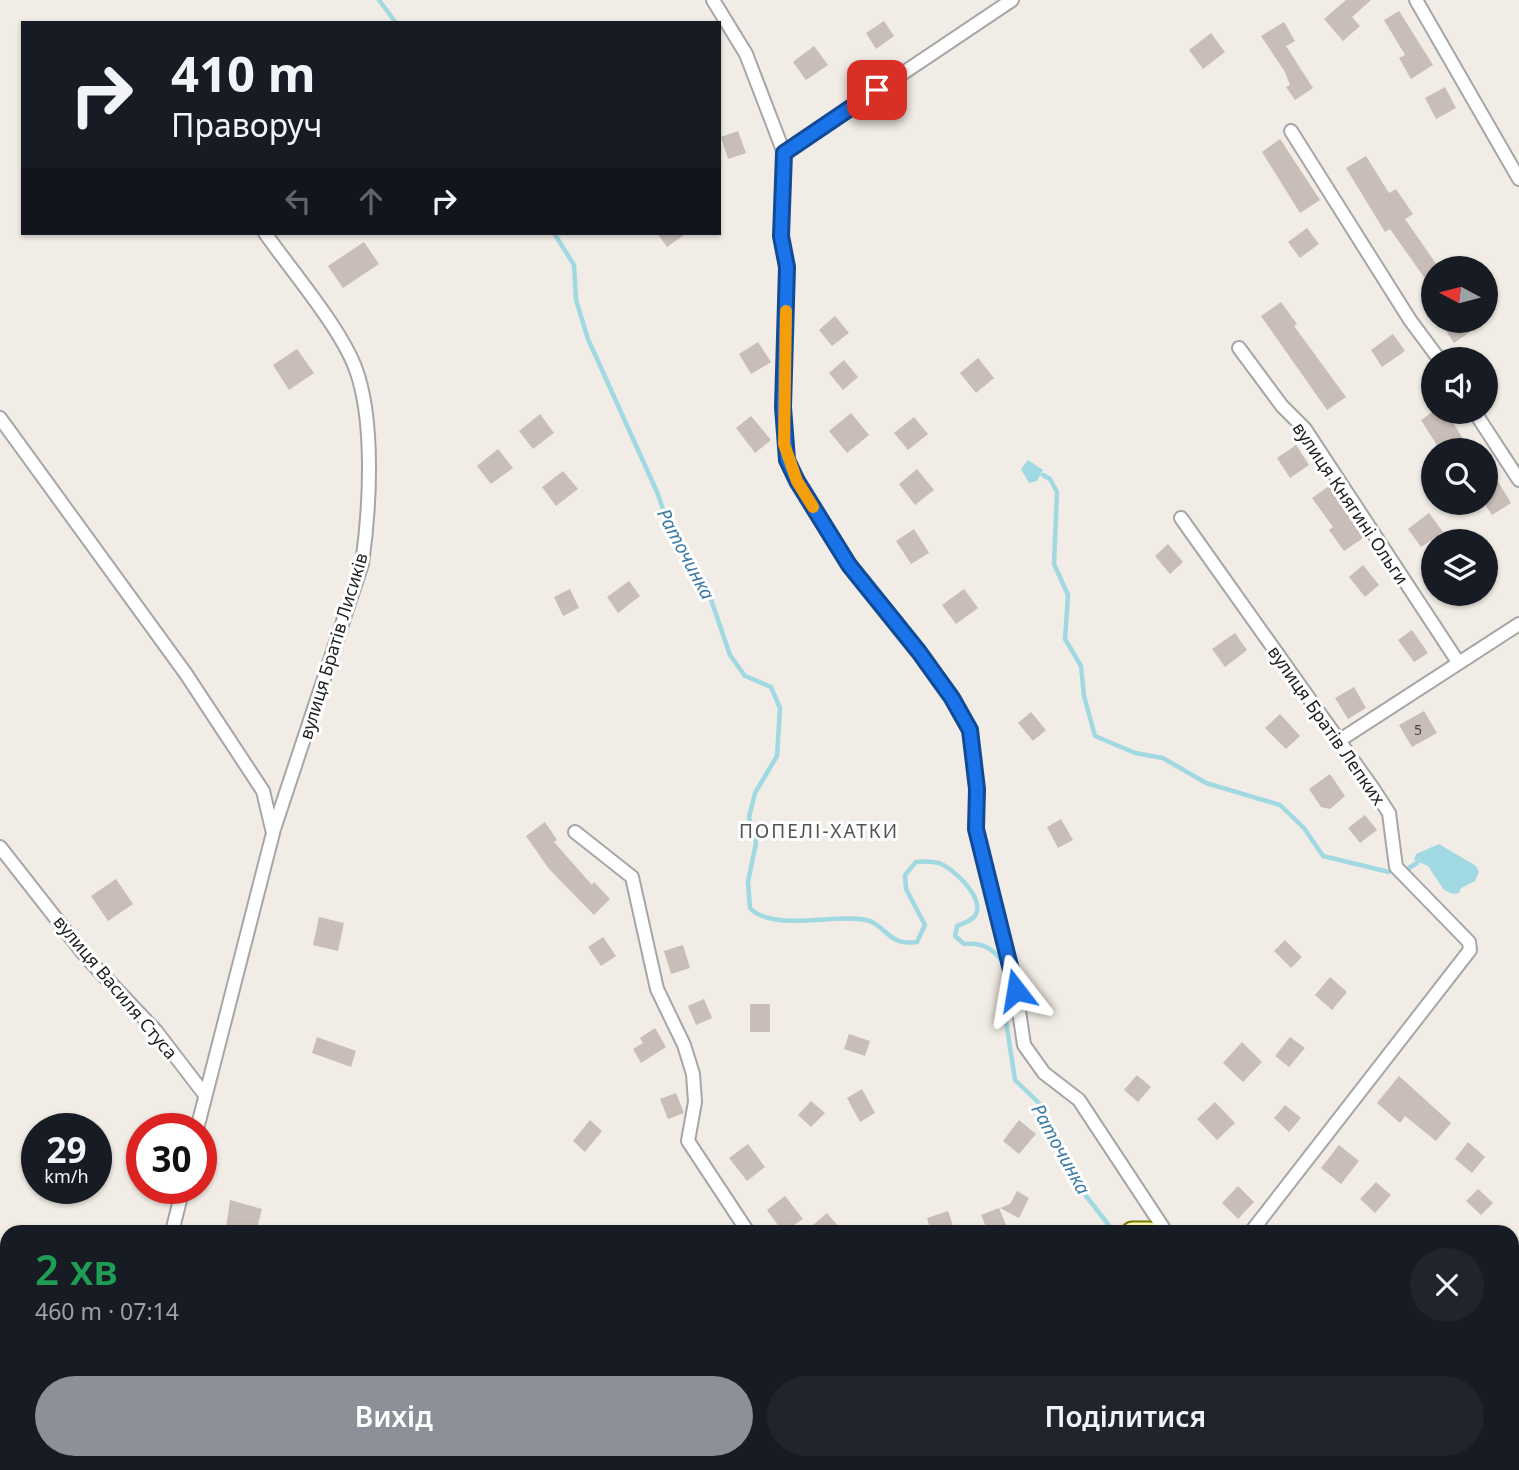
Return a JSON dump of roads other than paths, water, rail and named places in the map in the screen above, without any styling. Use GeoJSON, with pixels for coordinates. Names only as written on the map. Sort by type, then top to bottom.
{"type":"FeatureCollection","features":[{"type":"Feature","properties":{"kind":"street"},"geometry":{"type":"LineString","coordinates":[[713,0],[746,54],[784,153],[781,236],[787,267],[783,407],[787,460],[849,565],[919,652],[952,698],[970,730],[977,789],[976,829],[1016,990],[1024,1045],[1044,1073],[1079,1100],[1161,1225]]}},
{"type":"Feature","properties":{"kind":"street"},"geometry":{"type":"LineString","coordinates":[[784,153],[1012,0]]}},
{"type":"Feature","properties":{"kind":"street"},"geometry":{"type":"LineString","coordinates":[[1416,0],[1519,179]]}},
{"type":"Feature","properties":{"kind":"street"},"geometry":{"type":"LineString","coordinates":[[1291,131],[1410,320],[1430,347]]}},
{"type":"Feature","properties":{"kind":"street","name":"вулиця Братів Лисиків"},"geometry":{"type":"LineString","coordinates":[[201,1113],[273,833],[362,564],[367,527],[366,405],[346,348],[265,235]]}},
{"type":"Feature","properties":{"kind":"street","name":"вулиця Княгині Ольги"},"geometry":{"type":"LineString","coordinates":[[1238,348],[1282,406],[1304,429],[1458,662]]}},
{"type":"Feature","properties":{"kind":"street","name":"вулиця Братів Лисиків"},"geometry":{"type":"LineString","coordinates":[[0,418],[186,674],[263,791],[273,833]]}},
{"type":"Feature","properties":{"kind":"street"},"geometry":{"type":"LineString","coordinates":[[1482,424],[1519,480]]}},
{"type":"Feature","properties":{"kind":"street","name":"вулиця Братів Лепких"},"geometry":{"type":"LineString","coordinates":[[1181,518],[1340,740],[1388,813],[1396,867],[1469,942],[1470,950],[1256,1225]]}},
{"type":"Feature","properties":{"kind":"street"},"geometry":{"type":"LineString","coordinates":[[1340,740],[1519,624]]}},
{"type":"Feature","properties":{"kind":"street"},"geometry":{"type":"LineString","coordinates":[[575,832],[632,877],[657,989],[684,1045],[693,1074],[695,1102],[688,1141],[695,1157],[743,1225]]}},
{"type":"Feature","properties":{"kind":"street","name":"вулиця Василя Стуса"},"geometry":{"type":"LineString","coordinates":[[0,847],[87,958],[156,1031],[205,1095]]}},
{"type":"Feature","properties":{"kind":"street"},"geometry":{"type":"LineString","coordinates":[[174,1225],[179,1204]]}},
{"type":"Feature","properties":{"kind":"water"},"geometry":{"type":"Polygon","coordinates":[[[1028,460],[1043,470],[1037,481],[1029,483],[1021,469],[1028,460]]]}},
{"type":"Feature","properties":{"kind":"water"},"geometry":{"type":"Polygon","coordinates":[[[1439,844],[1476,866],[1479,872],[1475,881],[1461,888],[1459,893],[1453,894],[1444,890],[1428,866],[1414,860],[1416,854],[1439,844]]]}},
{"type":"Feature","properties":{"kind":"waterway","name":"Раточинка"},"geometry":{"type":"LineString","coordinates":[[379,0],[395,21]]}},
{"type":"Feature","properties":{"kind":"waterway","name":"Раточинка"},"geometry":{"type":"LineString","coordinates":[[555,235],[574,265],[576,300],[588,339],[657,492],[671,532],[705,582],[730,655],[745,676],[771,687],[780,708],[777,756],[755,793],[749,817],[756,843],[748,882],[750,908],[760,915],[786,921],[860,919],[876,924],[898,941],[917,942],[925,925],[906,889],[905,875],[916,862],[928,861],[945,866],[959,877],[972,892],[977,907],[973,918],[957,926],[955,936],[964,944],[977,944],[988,948],[1006,965],[1004,1008],[1015,1080],[1040,1104],[1072,1164],[1080,1188],[1109,1225]]}},
{"type":"Feature","properties":{"kind":"waterway"},"geometry":{"type":"LineString","coordinates":[[1043,475],[1050,479],[1057,492],[1054,564],[1068,595],[1065,639],[1081,666],[1084,696],[1095,736],[1135,753],[1163,758],[1206,783],[1280,805],[1304,828],[1323,856],[1389,872]]}},
{"type":"Feature","properties":{"kind":"waterway"},"geometry":{"type":"LineString","coordinates":[[1409,868],[1417,863]]}},
{"type":"Feature","properties":{"kind":"district","name":"ПОПЕЛІ-ХАТКИ"},"geometry":{"type":"Point","coordinates":[819,831]}}]}
